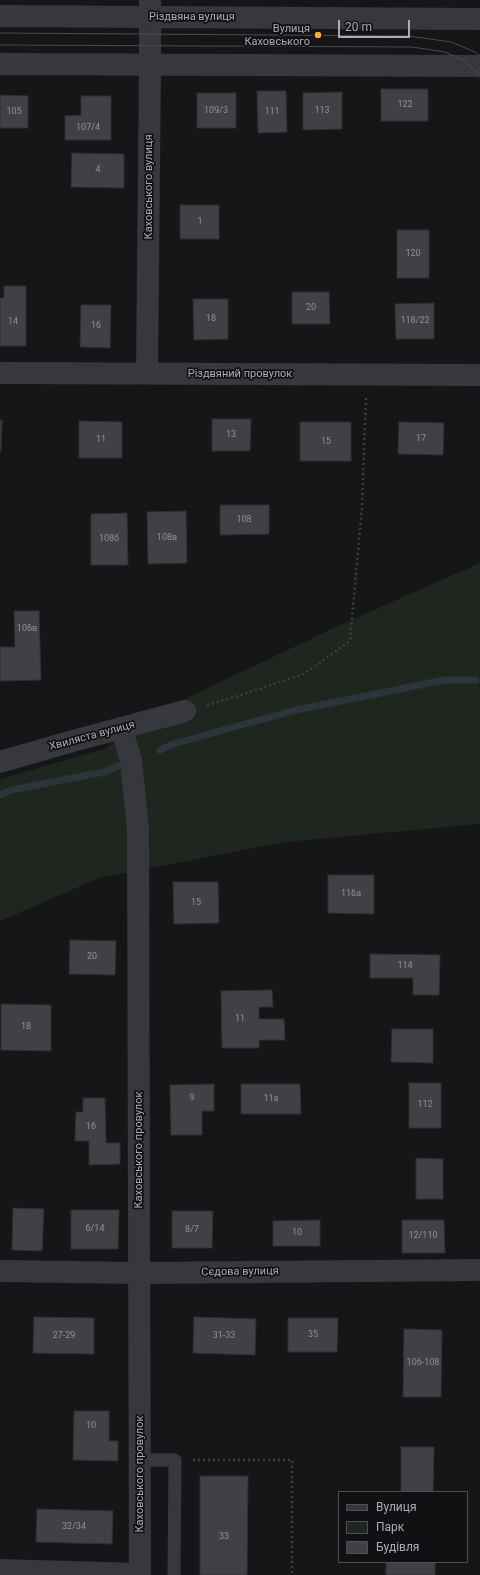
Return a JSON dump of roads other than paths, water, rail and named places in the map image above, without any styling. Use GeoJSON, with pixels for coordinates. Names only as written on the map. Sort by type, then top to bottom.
{"type":"FeatureCollection","features":[{"type":"Feature","properties":{"kind":"street","name":"Різдвяна вулиця"},"geometry":{"type":"LineString","coordinates":[[0,16],[150,8],[480,20]]}},
{"type":"Feature","properties":{"kind":"street","name":"Каховського вулиця"},"geometry":{"type":"LineString","coordinates":[[147,373],[150,8]]}},
{"type":"Feature","properties":{"kind":"street"},"geometry":{"type":"LineString","coordinates":[[0,64],[480,66]]}},
{"type":"Feature","properties":{"kind":"street","name":"Різдвяний провулок"},"geometry":{"type":"LineString","coordinates":[[0,373],[480,375]]}},
{"type":"Feature","properties":{"kind":"street","name":"Хвиляста вулиця"},"geometry":{"type":"LineString","coordinates":[[0,762],[185,711]]}},
{"type":"Feature","properties":{"kind":"street","name":"Каховського провулок"},"geometry":{"type":"LineString","coordinates":[[121,728],[131,760],[138,829],[140,1575]]}},
{"type":"Feature","properties":{"kind":"street","name":"Сєдова вулиця"},"geometry":{"type":"LineString","coordinates":[[0,1271],[139,1273],[480,1270]]}},
{"type":"Feature","properties":{"kind":"street"},"geometry":{"type":"LineString","coordinates":[[0,1570],[140,1575]]}},
{"type":"Feature","properties":{"kind":"lane"},"geometry":{"type":"LineString","coordinates":[[140,1460],[175,1460],[174,1575]]}},
{"type":"Feature","properties":{"kind":"waterway"},"geometry":{"type":"LineString","coordinates":[[160,750],[173,744],[296,710],[444,680],[476,680]]}},
{"type":"Feature","properties":{"kind":"waterway"},"geometry":{"type":"LineString","coordinates":[[0,795],[12,790],[104,772],[121,765]]}},
{"type":"Feature","properties":{"kind":"tram line"},"geometry":{"type":"LineString","coordinates":[[0,33],[409,36],[451,42],[475,52],[480,56]]}},
{"type":"Feature","properties":{"kind":"tram line"},"geometry":{"type":"LineString","coordinates":[[0,45],[412,47],[445,52],[465,61],[480,74]]}},
{"type":"Feature","properties":{"kind":"place","name":"Вулиця Каховського"},"geometry":{"type":"Point","coordinates":[318,35]}}]}
